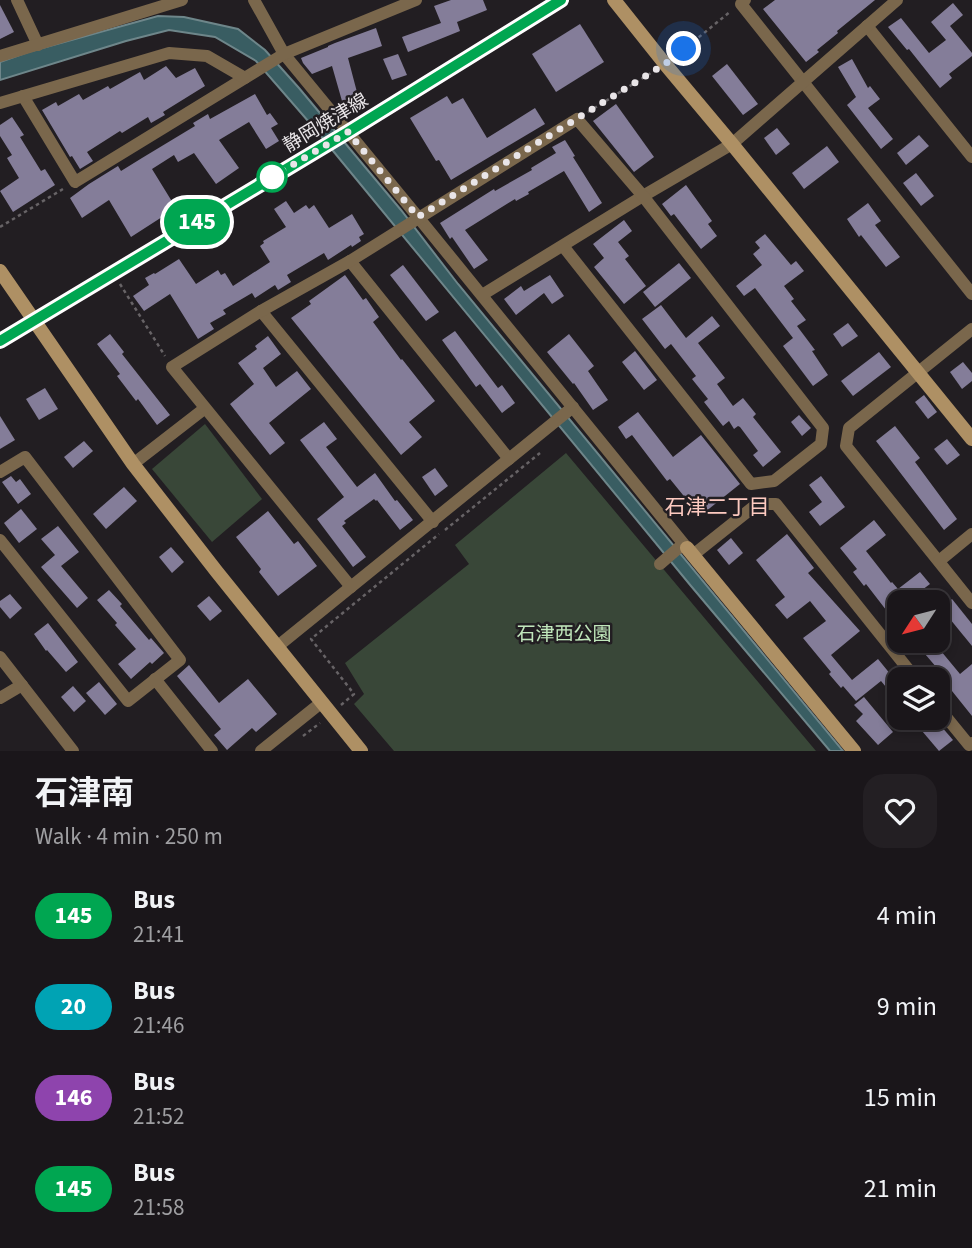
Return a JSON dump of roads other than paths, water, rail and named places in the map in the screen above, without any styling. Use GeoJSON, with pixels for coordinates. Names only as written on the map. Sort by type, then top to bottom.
{"type":"FeatureCollection","features":[{"type":"Feature","properties":{"kind":"street"},"geometry":{"type":"LineString","coordinates":[[17,0],[38,45]]}},
{"type":"Feature","properties":{"kind":"street"},"geometry":{"type":"LineString","coordinates":[[0,56],[182,0]]}},
{"type":"Feature","properties":{"kind":"street"},"geometry":{"type":"LineString","coordinates":[[254,0],[281,56],[415,219],[482,295],[570,410],[854,751]]}},
{"type":"Feature","properties":{"kind":"street"},"geometry":{"type":"LineString","coordinates":[[23,96],[75,182],[281,56],[416,0]]}},
{"type":"Feature","properties":{"kind":"street","name":"静岡焼津線"},"geometry":{"type":"LineString","coordinates":[[0,341],[561,0]]}},
{"type":"Feature","properties":{"kind":"street"},"geometry":{"type":"LineString","coordinates":[[614,0],[972,439]]}},
{"type":"Feature","properties":{"kind":"street"},"geometry":{"type":"LineString","coordinates":[[482,295],[732,144],[897,0]]}},
{"type":"Feature","properties":{"kind":"street"},"geometry":{"type":"LineString","coordinates":[[743,2],[802,82],[972,294]]}},
{"type":"Feature","properties":{"kind":"street"},"geometry":{"type":"LineString","coordinates":[[866,26],[972,157]]}},
{"type":"Feature","properties":{"kind":"street"},"geometry":{"type":"LineString","coordinates":[[0,103],[169,53],[207,56],[245,78]]}},
{"type":"Feature","properties":{"kind":"street"},"geometry":{"type":"LineString","coordinates":[[351,587],[172,368],[577,119],[643,196],[823,428],[821,444],[775,481],[751,484],[563,246]]}},
{"type":"Feature","properties":{"kind":"street"},"geometry":{"type":"LineString","coordinates":[[350,261],[509,460]]}},
{"type":"Feature","properties":{"kind":"street"},"geometry":{"type":"LineString","coordinates":[[0,271],[133,464],[361,751]]}},
{"type":"Feature","properties":{"kind":"street"},"geometry":{"type":"LineString","coordinates":[[261,311],[433,522]]}},
{"type":"Feature","properties":{"kind":"street"},"geometry":{"type":"LineString","coordinates":[[972,329],[849,428],[846,446],[972,603]]}},
{"type":"Feature","properties":{"kind":"street"},"geometry":{"type":"LineString","coordinates":[[133,464],[204,409]]}},
{"type":"Feature","properties":{"kind":"street"},"geometry":{"type":"LineString","coordinates":[[278,646],[570,410]]}},
{"type":"Feature","properties":{"kind":"street"},"geometry":{"type":"LineString","coordinates":[[0,472],[25,457],[180,660],[128,701],[0,540]]}},
{"type":"Feature","properties":{"kind":"street"},"geometry":{"type":"LineString","coordinates":[[660,564],[757,504],[776,504],[906,667]]}},
{"type":"Feature","properties":{"kind":"street"},"geometry":{"type":"LineString","coordinates":[[939,561],[972,534]]}},
{"type":"Feature","properties":{"kind":"street"},"geometry":{"type":"LineString","coordinates":[[0,657],[68,749]]}},
{"type":"Feature","properties":{"kind":"street"},"geometry":{"type":"LineString","coordinates":[[155,679],[212,751]]}},
{"type":"Feature","properties":{"kind":"street"},"geometry":{"type":"LineString","coordinates":[[0,698],[22,685]]}},
{"type":"Feature","properties":{"kind":"street"},"geometry":{"type":"LineString","coordinates":[[261,751],[326,708]]}},
{"type":"Feature","properties":{"kind":"street"},"geometry":{"type":"LineString","coordinates":[[950,723],[968,746]]}},
{"type":"Feature","properties":{"kind":"water"},"geometry":{"type":"Polygon","coordinates":[[[158,16],[184,17],[238,29],[265,50],[401,210],[458,284],[843,751],[830,751],[256,61],[215,37],[169,30],[0,80],[0,62],[158,16]]]}},
{"type":"Feature","properties":{"kind":"district","name":"石津二丁目"},"geometry":{"type":"Point","coordinates":[717,507]}},
{"type":"Feature","properties":{"kind":"park label","name":"石津西公園"},"geometry":{"type":"Point","coordinates":[564,633]}}]}
